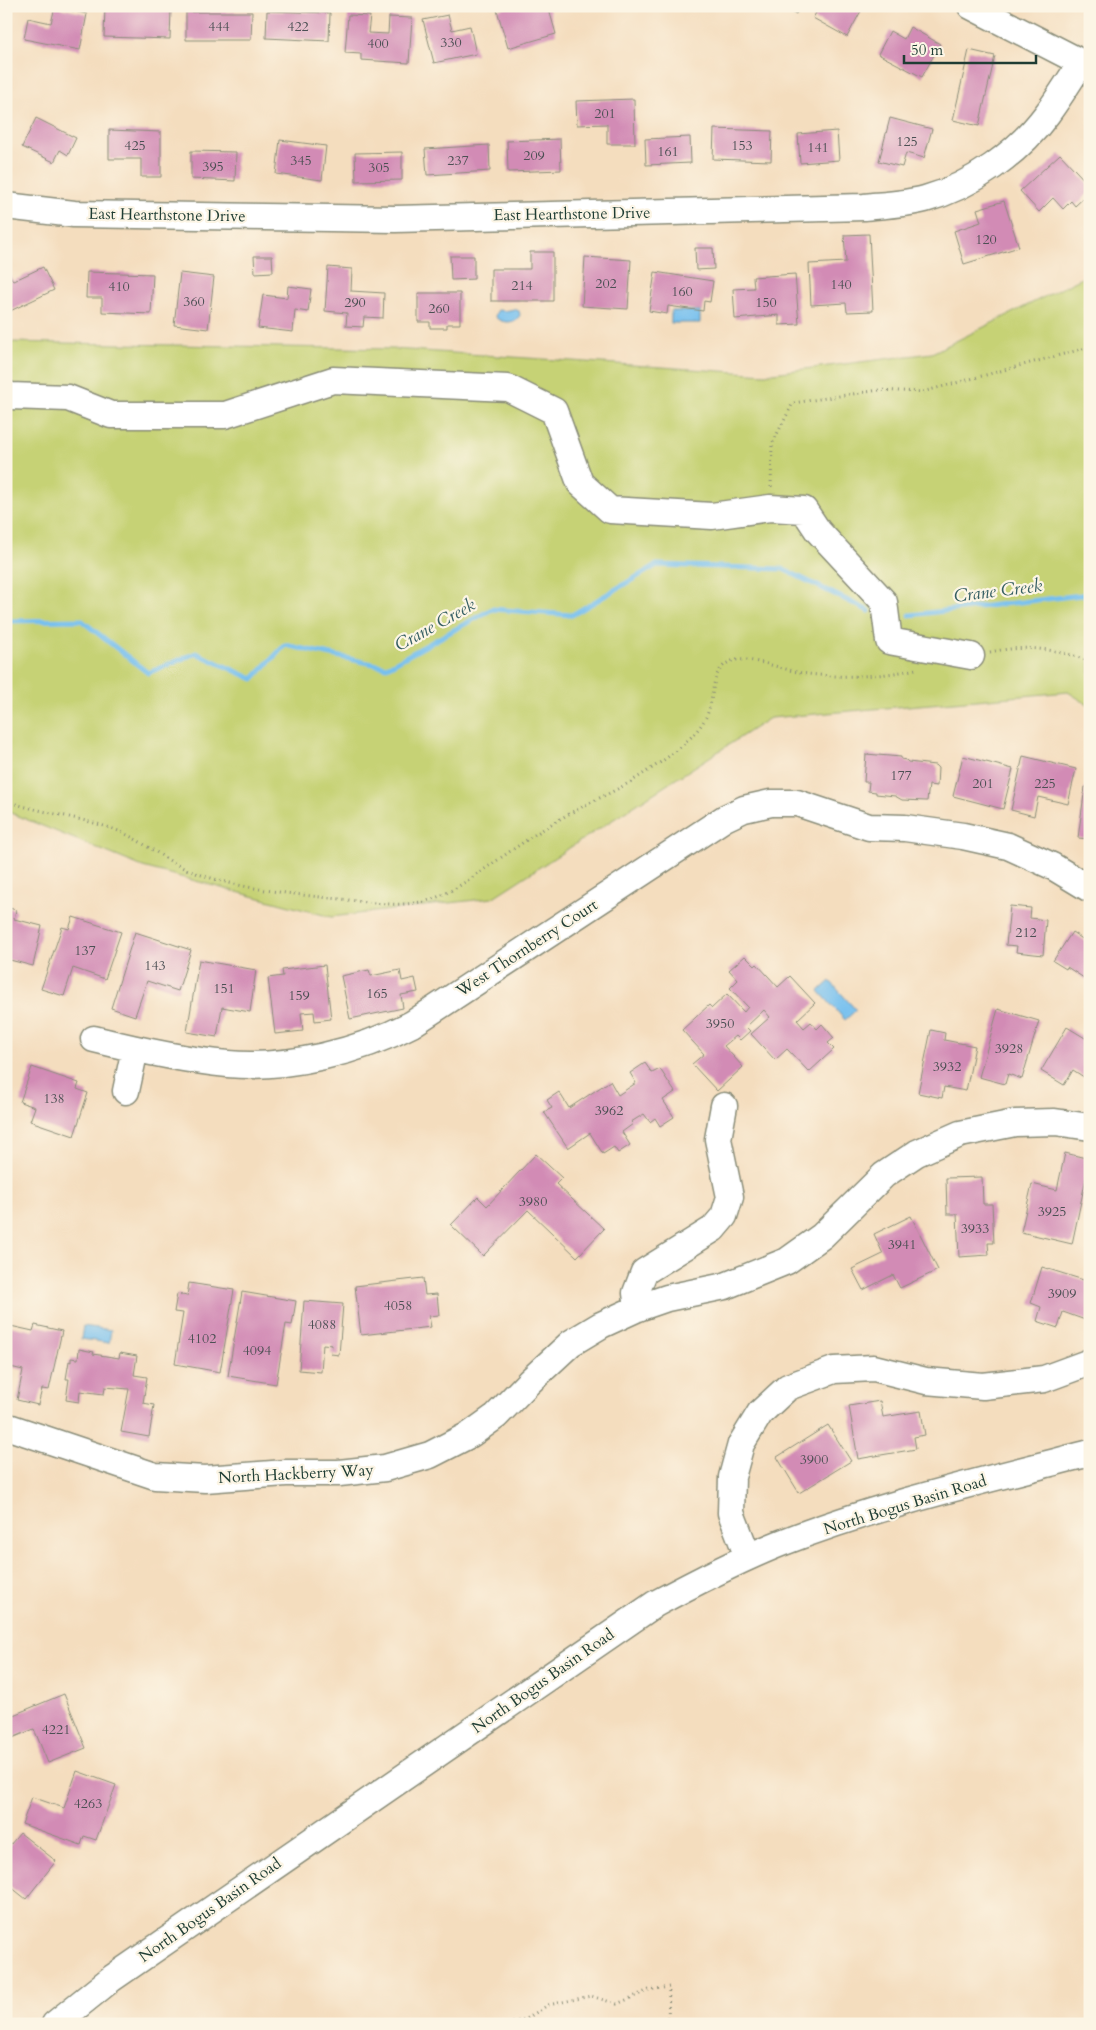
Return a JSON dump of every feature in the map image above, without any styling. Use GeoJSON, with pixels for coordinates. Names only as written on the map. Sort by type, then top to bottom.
{"type":"FeatureCollection","features":[{"type":"Feature","properties":{"kind":"street"},"geometry":{"type":"LineString","coordinates":[[971,6],[1085,65]]}},
{"type":"Feature","properties":{"kind":"street","name":"East Hearthstone Drive"},"geometry":{"type":"LineString","coordinates":[[6,206],[74,214],[395,219],[864,207],[923,199],[947,192],[982,174],[1016,147],[1046,116],[1085,65]]}},
{"type":"Feature","properties":{"kind":"street"},"geometry":{"type":"LineString","coordinates":[[6,394],[10,396],[68,398],[111,415],[224,415],[333,380],[508,388],[554,411],[580,483],[610,510],[712,516],[770,508],[804,510],[818,530],[884,602],[889,641],[971,656]]}},
{"type":"Feature","properties":{"kind":"street","name":"West Thornberry Court"},"geometry":{"type":"LineString","coordinates":[[94,1039],[135,1049],[230,1064],[276,1063],[320,1056],[371,1043],[412,1024],[726,818],[744,809],[771,803],[797,803],[869,827],[905,828],[964,836],[1008,846],[1052,866],[1090,889]]}},
{"type":"Feature","properties":{"kind":"street"},"geometry":{"type":"LineString","coordinates":[[126,1091],[135,1049]]}},
{"type":"Feature","properties":{"kind":"street"},"geometry":{"type":"LineString","coordinates":[[638,1308],[636,1294],[644,1272],[712,1229],[724,1216],[730,1197],[718,1139],[724,1106]]}},
{"type":"Feature","properties":{"kind":"street","name":"North Hackberry Way"},"geometry":{"type":"LineString","coordinates":[[6,1426],[156,1476],[205,1479],[286,1473],[340,1473],[384,1468],[430,1455],[471,1434],[496,1416],[571,1343],[601,1325],[638,1308],[667,1298],[725,1286],[787,1260],[822,1236],[884,1175],[917,1154],[960,1134],[1015,1123],[1054,1122],[1090,1127]]}},
{"type":"Feature","properties":{"kind":"street"},"geometry":{"type":"LineString","coordinates":[[748,1557],[731,1513],[732,1477],[741,1444],[760,1413],[788,1387],[834,1370],[874,1368],[926,1381],[983,1386],[1044,1379],[1090,1362]]}},
{"type":"Feature","properties":{"kind":"street","name":"North Bogus Basin Road"},"geometry":{"type":"LineString","coordinates":[[55,2024],[111,1979],[655,1604],[782,1542],[895,1504],[1090,1453]]}},
{"type":"Feature","properties":{"kind":"path"},"geometry":{"type":"LineString","coordinates":[[770,508],[772,444],[793,403],[879,390],[922,392],[1090,346]]}},
{"type":"Feature","properties":{"kind":"path"},"geometry":{"type":"LineString","coordinates":[[971,656],[1007,649],[1029,648],[1055,652],[1090,662]]}},
{"type":"Feature","properties":{"kind":"path"},"geometry":{"type":"LineString","coordinates":[[6,801],[118,831],[138,840],[172,864],[194,873],[230,883],[283,893],[388,904],[411,904],[449,893],[567,815],[640,776],[670,754],[695,734],[704,722],[712,705],[716,676],[719,671],[732,661],[745,660],[805,674],[837,677],[866,677],[918,668]]}},
{"type":"Feature","properties":{"kind":"path"},"geometry":{"type":"LineString","coordinates":[[508,2024],[526,2019],[548,2005],[591,1996],[617,2004],[649,1990],[669,1987],[668,2024]]}},
{"type":"Feature","properties":{"kind":"green space"},"geometry":{"type":"Polygon","coordinates":[[[1090,274],[1090,706],[1068,692],[770,718],[492,898],[331,917],[143,867],[6,811],[6,342],[393,349],[765,374],[932,353],[1090,274]]]}},
{"type":"Feature","properties":{"kind":"water"},"geometry":{"type":"Polygon","coordinates":[[[514,309],[519,311],[520,315],[515,320],[509,322],[502,321],[495,317],[498,310],[514,309]]]}},
{"type":"Feature","properties":{"kind":"water"},"geometry":{"type":"Polygon","coordinates":[[[671,311],[700,311],[700,323],[671,323],[671,311]]]}},
{"type":"Feature","properties":{"kind":"water"},"geometry":{"type":"Polygon","coordinates":[[[830,981],[856,1010],[845,1020],[819,991],[830,981]]]}},
{"type":"Feature","properties":{"kind":"water"},"geometry":{"type":"Polygon","coordinates":[[[83,1326],[111,1330],[109,1343],[81,1339],[83,1326]]]}},
{"type":"Feature","properties":{"kind":"building"},"geometry":{"type":"Polygon","coordinates":[[[105,6],[171,9],[170,39],[104,37],[105,6]]]}},
{"type":"Feature","properties":{"kind":"building"},"geometry":{"type":"Polygon","coordinates":[[[511,6],[548,6],[556,34],[508,48],[497,10],[511,6]]]}},
{"type":"Feature","properties":{"kind":"building"},"geometry":{"type":"Polygon","coordinates":[[[783,6],[801,6],[796,14],[783,6]]]}},
{"type":"Feature","properties":{"kind":"building"},"geometry":{"type":"Polygon","coordinates":[[[820,6],[856,6],[862,9],[847,37],[813,18],[820,6]]]}},
{"type":"Feature","properties":{"kind":"building"},"geometry":{"type":"Polygon","coordinates":[[[55,7],[87,14],[80,50],[24,39],[28,18],[51,23],[55,7]]]}},
{"type":"Feature","properties":{"kind":"building"},"geometry":{"type":"Polygon","coordinates":[[[267,11],[330,13],[329,41],[266,38],[267,11]]]}},
{"type":"Feature","properties":{"kind":"building"},"geometry":{"type":"Polygon","coordinates":[[[186,12],[252,12],[251,40],[186,40],[186,12]]]}},
{"type":"Feature","properties":{"kind":"building"},"geometry":{"type":"Polygon","coordinates":[[[348,15],[370,16],[368,33],[388,34],[389,17],[412,18],[409,63],[361,60],[361,54],[345,53],[348,15]]]}},
{"type":"Feature","properties":{"kind":"building"},"geometry":{"type":"Polygon","coordinates":[[[448,15],[452,30],[470,26],[476,54],[434,63],[423,20],[448,15]]]}},
{"type":"Feature","properties":{"kind":"building"},"geometry":{"type":"Polygon","coordinates":[[[6,24],[9,25],[8,46],[6,46],[6,24]]]}},
{"type":"Feature","properties":{"kind":"building"},"geometry":{"type":"Polygon","coordinates":[[[910,27],[940,44],[922,77],[878,54],[890,31],[904,39],[910,27]]]}},
{"type":"Feature","properties":{"kind":"building"},"geometry":{"type":"Polygon","coordinates":[[[969,50],[995,56],[979,126],[953,120],[969,50]]]}},
{"type":"Feature","properties":{"kind":"building"},"geometry":{"type":"Polygon","coordinates":[[[634,99],[635,144],[607,144],[607,124],[577,125],[576,101],[634,99]]]}},
{"type":"Feature","properties":{"kind":"building"},"geometry":{"type":"Polygon","coordinates":[[[36,118],[76,138],[68,155],[60,150],[54,162],[22,147],[36,118]]]}},
{"type":"Feature","properties":{"kind":"building"},"geometry":{"type":"Polygon","coordinates":[[[890,118],[932,129],[924,158],[906,153],[902,167],[879,161],[890,118]]]}},
{"type":"Feature","properties":{"kind":"building"},"geometry":{"type":"Polygon","coordinates":[[[714,129],[772,131],[771,161],[713,159],[714,129]]]}},
{"type":"Feature","properties":{"kind":"building"},"geometry":{"type":"Polygon","coordinates":[[[109,130],[161,132],[161,177],[141,177],[141,159],[109,159],[109,130]]]}},
{"type":"Feature","properties":{"kind":"building"},"geometry":{"type":"Polygon","coordinates":[[[837,131],[839,160],[800,163],[798,134],[837,131]]]}},
{"type":"Feature","properties":{"kind":"building"},"geometry":{"type":"Polygon","coordinates":[[[690,137],[691,163],[646,165],[645,139],[690,137]]]}},
{"type":"Feature","properties":{"kind":"building"},"geometry":{"type":"Polygon","coordinates":[[[560,139],[561,170],[508,172],[507,141],[560,139]]]}},
{"type":"Feature","properties":{"kind":"building"},"geometry":{"type":"Polygon","coordinates":[[[280,140],[326,146],[322,180],[276,174],[280,140]]]}},
{"type":"Feature","properties":{"kind":"building"},"geometry":{"type":"Polygon","coordinates":[[[489,145],[490,171],[427,175],[425,149],[489,145]]]}},
{"type":"Feature","properties":{"kind":"building"},"geometry":{"type":"Polygon","coordinates":[[[191,151],[236,152],[235,181],[191,179],[191,151]]]}},
{"type":"Feature","properties":{"kind":"building"},"geometry":{"type":"Polygon","coordinates":[[[402,152],[402,180],[356,181],[355,153],[402,152]]]}},
{"type":"Feature","properties":{"kind":"building"},"geometry":{"type":"Polygon","coordinates":[[[1060,154],[1090,186],[1090,192],[1075,206],[1071,201],[1063,209],[1053,198],[1039,212],[1020,191],[1060,154]]]}},
{"type":"Feature","properties":{"kind":"building"},"geometry":{"type":"Polygon","coordinates":[[[1004,201],[1019,247],[964,264],[954,231],[981,222],[977,209],[1004,201]]]}},
{"type":"Feature","properties":{"kind":"building"},"geometry":{"type":"Polygon","coordinates":[[[869,234],[873,311],[847,312],[846,303],[811,305],[809,264],[846,262],[844,235],[869,234]]]}},
{"type":"Feature","properties":{"kind":"building"},"geometry":{"type":"Polygon","coordinates":[[[695,248],[713,248],[714,269],[696,270],[695,248]]]}},
{"type":"Feature","properties":{"kind":"building"},"geometry":{"type":"Polygon","coordinates":[[[530,252],[553,252],[553,301],[491,301],[491,269],[530,269],[530,252]]]}},
{"type":"Feature","properties":{"kind":"building"},"geometry":{"type":"Polygon","coordinates":[[[254,256],[272,256],[273,272],[255,273],[254,256]]]}},
{"type":"Feature","properties":{"kind":"building"},"geometry":{"type":"Polygon","coordinates":[[[450,256],[474,256],[474,279],[451,280],[450,256]]]}},
{"type":"Feature","properties":{"kind":"building"},"geometry":{"type":"Polygon","coordinates":[[[585,257],[631,260],[628,309],[582,306],[585,257]]]}},
{"type":"Feature","properties":{"kind":"building"},"geometry":{"type":"Polygon","coordinates":[[[43,267],[54,290],[6,313],[6,268],[13,281],[43,267]]]}},
{"type":"Feature","properties":{"kind":"building"},"geometry":{"type":"Polygon","coordinates":[[[328,267],[352,269],[351,291],[384,293],[383,318],[364,317],[363,327],[346,326],[347,313],[325,311],[328,267]]]}},
{"type":"Feature","properties":{"kind":"building"},"geometry":{"type":"Polygon","coordinates":[[[87,272],[153,274],[151,314],[102,312],[102,298],[86,298],[87,272]]]}},
{"type":"Feature","properties":{"kind":"building"},"geometry":{"type":"Polygon","coordinates":[[[655,272],[713,281],[710,302],[704,301],[703,311],[668,306],[667,314],[649,311],[655,272]]]}},
{"type":"Feature","properties":{"kind":"building"},"geometry":{"type":"Polygon","coordinates":[[[180,273],[214,277],[208,329],[174,325],[180,273]]]}},
{"type":"Feature","properties":{"kind":"building"},"geometry":{"type":"Polygon","coordinates":[[[795,274],[799,324],[779,325],[779,315],[735,319],[733,289],[754,288],[753,277],[795,274]]]}},
{"type":"Feature","properties":{"kind":"building"},"geometry":{"type":"Polygon","coordinates":[[[288,286],[311,289],[308,312],[295,310],[293,332],[258,328],[263,295],[287,298],[288,286]]]}},
{"type":"Feature","properties":{"kind":"building"},"geometry":{"type":"Polygon","coordinates":[[[418,293],[460,293],[460,324],[447,324],[447,328],[430,328],[430,322],[418,322],[418,293]]]}},
{"type":"Feature","properties":{"kind":"building"},"geometry":{"type":"Polygon","coordinates":[[[866,754],[901,757],[901,759],[908,762],[935,765],[938,768],[937,786],[929,785],[927,801],[902,800],[895,796],[868,791],[869,782],[864,782],[866,754]]]}},
{"type":"Feature","properties":{"kind":"building"},"geometry":{"type":"Polygon","coordinates":[[[963,756],[1013,769],[1003,809],[953,796],[963,756]]]}},
{"type":"Feature","properties":{"kind":"building"},"geometry":{"type":"Polygon","coordinates":[[[1023,756],[1076,769],[1068,804],[1038,797],[1034,816],[1011,810],[1023,756]]]}},
{"type":"Feature","properties":{"kind":"building"},"geometry":{"type":"Polygon","coordinates":[[[1085,787],[1090,788],[1090,839],[1078,838],[1085,787]]]}},
{"type":"Feature","properties":{"kind":"building"},"geometry":{"type":"Polygon","coordinates":[[[1010,906],[1031,908],[1030,918],[1046,920],[1043,955],[1016,952],[1017,946],[1006,945],[1010,906]]]}},
{"type":"Feature","properties":{"kind":"building"},"geometry":{"type":"Polygon","coordinates":[[[6,907],[16,910],[14,919],[42,926],[33,966],[6,959],[6,907]]]}},
{"type":"Feature","properties":{"kind":"building"},"geometry":{"type":"Polygon","coordinates":[[[73,917],[121,932],[105,979],[73,968],[64,996],[41,989],[62,927],[69,929],[73,917]]]}},
{"type":"Feature","properties":{"kind":"building"},"geometry":{"type":"Polygon","coordinates":[[[135,932],[191,950],[178,991],[147,981],[135,1016],[111,1008],[135,932]]]}},
{"type":"Feature","properties":{"kind":"building"},"geometry":{"type":"Polygon","coordinates":[[[1072,932],[1090,944],[1090,982],[1067,967],[1066,969],[1053,961],[1072,932]]]}},
{"type":"Feature","properties":{"kind":"building"},"geometry":{"type":"Polygon","coordinates":[[[745,956],[755,966],[757,964],[778,987],[790,976],[815,1003],[797,1020],[804,1028],[811,1022],[817,1029],[822,1024],[834,1038],[828,1043],[834,1049],[809,1072],[787,1049],[775,1060],[751,1034],[770,1017],[764,1010],[746,1027],[750,1031],[740,1040],[736,1036],[724,1046],[743,1067],[717,1091],[692,1064],[704,1054],[682,1030],[709,1005],[712,1008],[727,994],[744,1012],[748,1007],[730,988],[738,980],[729,970],[745,956]]]}},
{"type":"Feature","properties":{"kind":"building"},"geometry":{"type":"Polygon","coordinates":[[[199,960],[256,970],[250,1012],[222,1007],[217,1037],[187,1032],[199,960]]]}},
{"type":"Feature","properties":{"kind":"building"},"geometry":{"type":"Polygon","coordinates":[[[325,965],[331,1019],[315,1021],[314,1012],[301,1013],[303,1031],[275,1034],[268,978],[283,976],[282,970],[325,965]]]}},
{"type":"Feature","properties":{"kind":"building"},"geometry":{"type":"Polygon","coordinates":[[[369,970],[371,976],[400,970],[402,981],[415,978],[418,992],[401,995],[403,1008],[350,1019],[341,976],[369,970]]]}},
{"type":"Feature","properties":{"kind":"building"},"geometry":{"type":"Polygon","coordinates":[[[998,1009],[1039,1021],[1022,1079],[1008,1074],[1005,1084],[979,1077],[998,1009]]]}},
{"type":"Feature","properties":{"kind":"building"},"geometry":{"type":"Polygon","coordinates":[[[1067,1027],[1090,1041],[1090,1081],[1073,1070],[1064,1085],[1041,1071],[1067,1027]]]}},
{"type":"Feature","properties":{"kind":"building"},"geometry":{"type":"Polygon","coordinates":[[[931,1030],[945,1033],[944,1040],[975,1046],[966,1091],[944,1087],[942,1098],[918,1093],[931,1030]]]}},
{"type":"Feature","properties":{"kind":"building"},"geometry":{"type":"Polygon","coordinates":[[[645,1063],[652,1073],[660,1069],[675,1092],[663,1100],[674,1117],[660,1126],[655,1118],[650,1122],[644,1114],[631,1122],[633,1124],[622,1132],[630,1145],[618,1153],[614,1147],[603,1154],[590,1133],[568,1148],[544,1112],[552,1108],[547,1100],[559,1092],[569,1108],[610,1081],[618,1095],[636,1083],[630,1073],[645,1063]]]}},
{"type":"Feature","properties":{"kind":"building"},"geometry":{"type":"Polygon","coordinates":[[[32,1067],[79,1083],[77,1089],[88,1093],[74,1136],[30,1121],[35,1107],[20,1102],[32,1067]]]}},
{"type":"Feature","properties":{"kind":"building"},"geometry":{"type":"Polygon","coordinates":[[[1065,1153],[1090,1159],[1072,1244],[1021,1232],[1032,1184],[1057,1190],[1065,1153]]]}},
{"type":"Feature","properties":{"kind":"building"},"geometry":{"type":"Polygon","coordinates":[[[536,1154],[562,1178],[556,1184],[604,1229],[577,1257],[528,1210],[483,1256],[451,1225],[478,1197],[487,1206],[536,1154]]]}},
{"type":"Feature","properties":{"kind":"building"},"geometry":{"type":"Polygon","coordinates":[[[982,1177],[983,1204],[992,1204],[994,1243],[988,1243],[989,1255],[959,1257],[957,1214],[947,1214],[946,1178],[982,1177]]]}},
{"type":"Feature","properties":{"kind":"building"},"geometry":{"type":"Polygon","coordinates":[[[911,1216],[938,1270],[900,1288],[893,1275],[863,1290],[852,1269],[883,1254],[874,1234],[911,1216]]]}},
{"type":"Feature","properties":{"kind":"building"},"geometry":{"type":"Polygon","coordinates":[[[1042,1267],[1090,1282],[1088,1321],[1063,1312],[1058,1328],[1037,1321],[1041,1307],[1031,1303],[1042,1267]]]}},
{"type":"Feature","properties":{"kind":"building"},"geometry":{"type":"Polygon","coordinates":[[[423,1278],[425,1295],[437,1294],[439,1315],[429,1316],[431,1327],[361,1335],[355,1286],[423,1278]]]}},
{"type":"Feature","properties":{"kind":"building"},"geometry":{"type":"Polygon","coordinates":[[[189,1283],[234,1290],[220,1372],[175,1364],[183,1313],[174,1312],[177,1294],[187,1296],[189,1283]]]}},
{"type":"Feature","properties":{"kind":"building"},"geometry":{"type":"Polygon","coordinates":[[[242,1292],[296,1301],[292,1325],[286,1324],[276,1384],[228,1376],[242,1292]]]}},
{"type":"Feature","properties":{"kind":"building"},"geometry":{"type":"Polygon","coordinates":[[[304,1301],[343,1304],[339,1355],[331,1354],[332,1345],[323,1344],[321,1372],[299,1370],[304,1301]]]}},
{"type":"Feature","properties":{"kind":"building"},"geometry":{"type":"Polygon","coordinates":[[[6,1325],[33,1331],[35,1325],[62,1331],[49,1390],[42,1389],[38,1405],[17,1400],[23,1370],[6,1366],[6,1325]]]}},
{"type":"Feature","properties":{"kind":"building"},"geometry":{"type":"Polygon","coordinates":[[[79,1349],[94,1352],[93,1354],[119,1358],[120,1353],[137,1356],[134,1375],[147,1377],[143,1403],[154,1405],[149,1437],[121,1432],[129,1389],[105,1387],[104,1394],[80,1391],[79,1402],[66,1400],[69,1379],[66,1379],[69,1361],[71,1362],[71,1358],[78,1359],[79,1349]]]}},
{"type":"Feature","properties":{"kind":"building"},"geometry":{"type":"Polygon","coordinates":[[[880,1401],[883,1417],[921,1411],[925,1435],[914,1437],[916,1449],[858,1459],[849,1406],[880,1401]]]}},
{"type":"Feature","properties":{"kind":"building"},"geometry":{"type":"Polygon","coordinates":[[[828,1425],[851,1461],[799,1493],[777,1457],[828,1425]]]}},
{"type":"Feature","properties":{"kind":"building"},"geometry":{"type":"Polygon","coordinates":[[[64,1694],[86,1748],[48,1763],[34,1729],[10,1739],[6,1730],[6,1718],[64,1694]]]}},
{"type":"Feature","properties":{"kind":"building"},"geometry":{"type":"Polygon","coordinates":[[[77,1771],[116,1785],[96,1840],[84,1836],[81,1845],[22,1824],[32,1797],[64,1808],[77,1771]]]}},
{"type":"Feature","properties":{"kind":"building"},"geometry":{"type":"Polygon","coordinates":[[[20,1833],[56,1861],[26,1899],[6,1883],[6,1850],[20,1833]]]}},
{"type":"Feature","properties":{"kind":"waterway","name":"Crane Creek"},"geometry":{"type":"LineString","coordinates":[[6,621],[81,620],[148,673],[196,653],[253,679],[285,645],[387,667],[492,609],[572,615],[657,565],[783,569],[869,611]]}},
{"type":"Feature","properties":{"kind":"waterway","name":"Crane Creek"},"geometry":{"type":"LineString","coordinates":[[910,615],[1090,594]]}}]}
